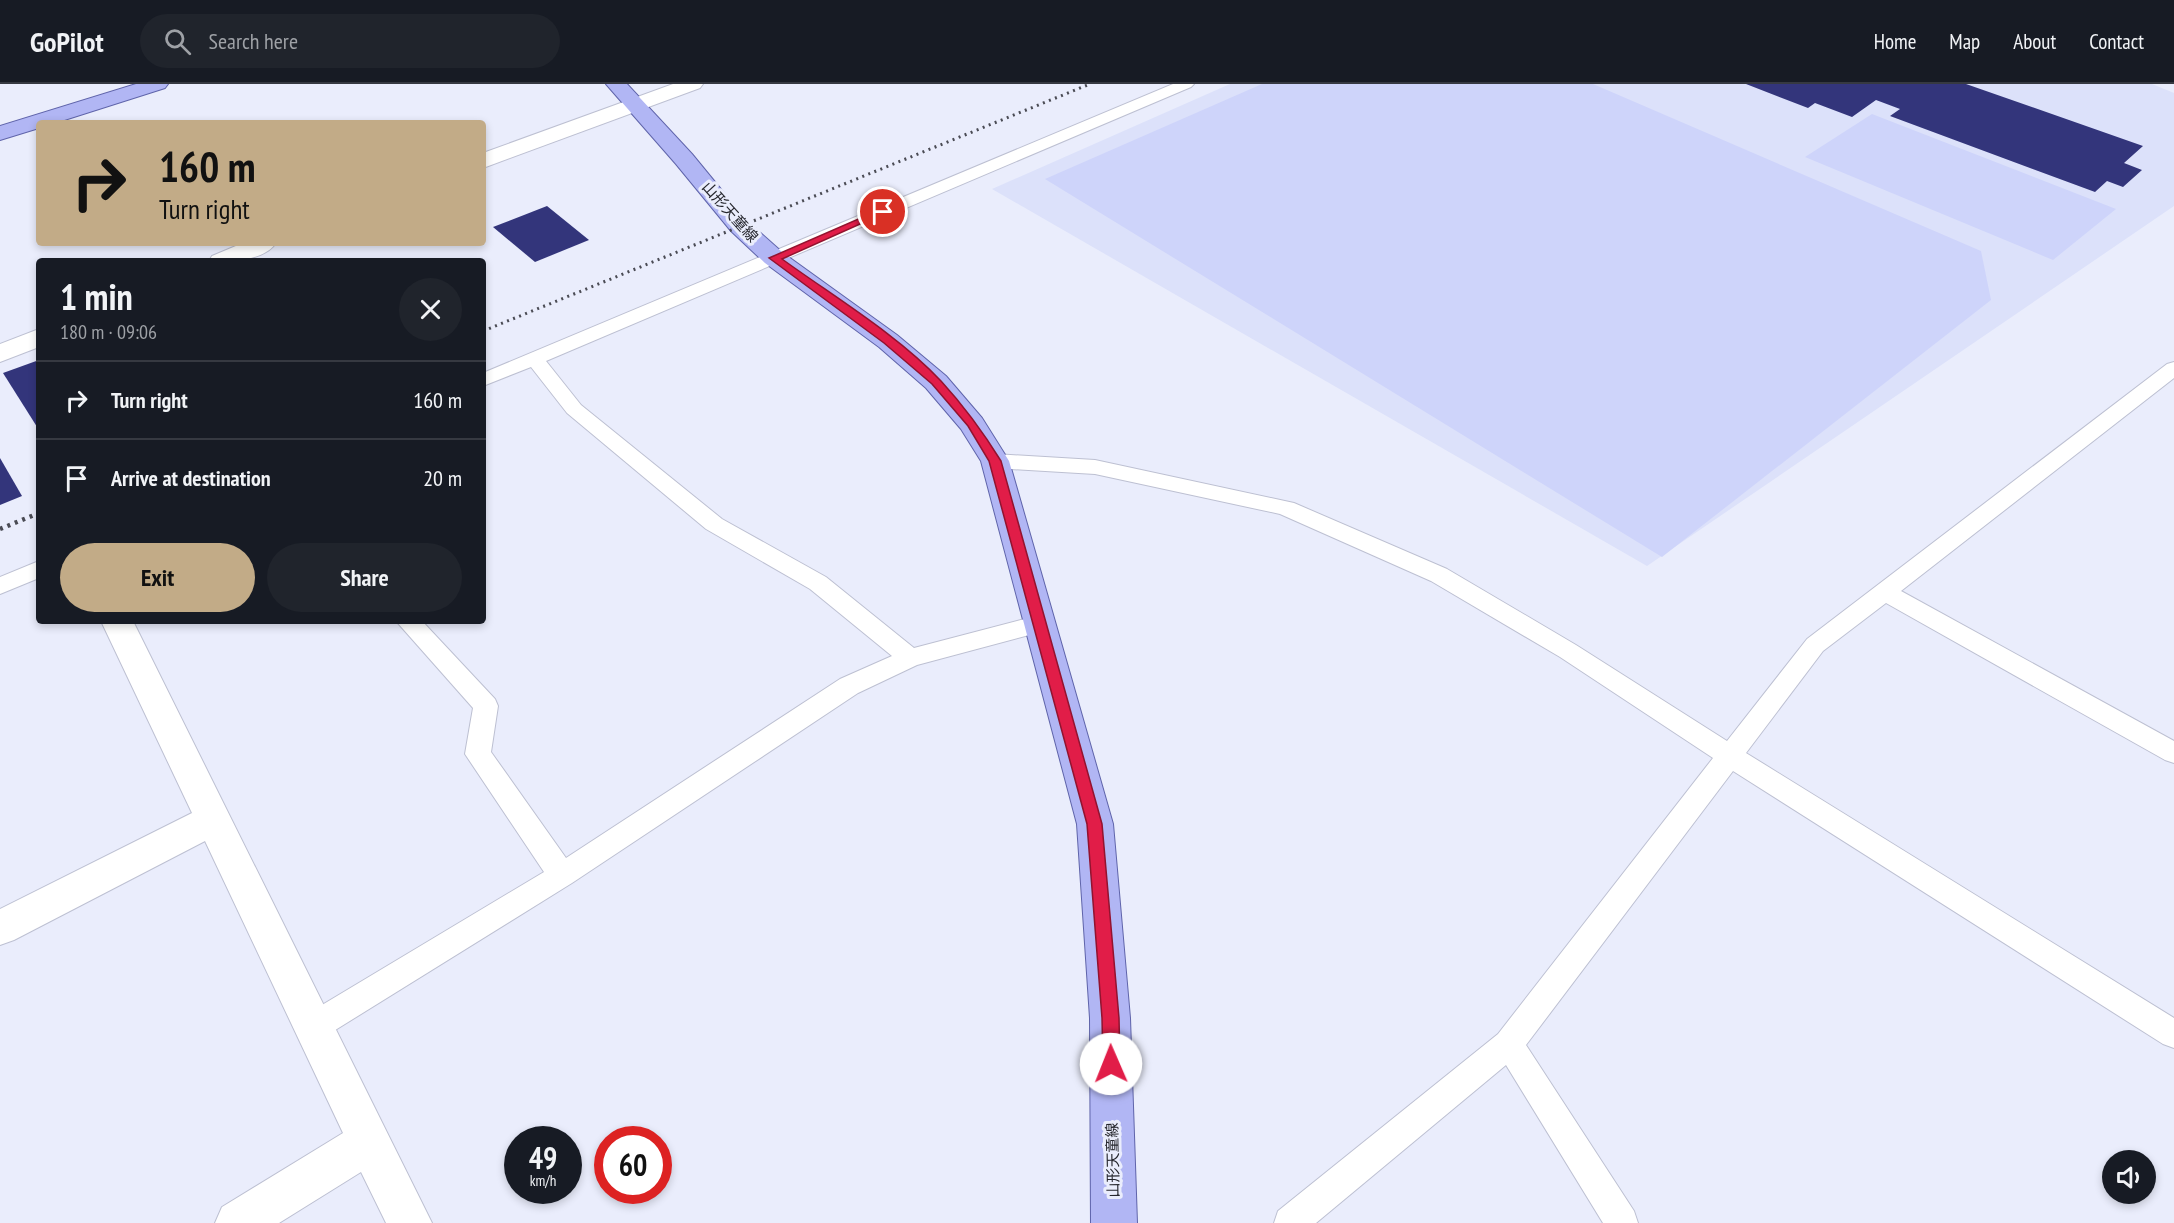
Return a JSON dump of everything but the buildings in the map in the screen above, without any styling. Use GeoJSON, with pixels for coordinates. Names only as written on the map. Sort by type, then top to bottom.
{"type":"FeatureCollection","features":[{"type":"Feature","properties":{"kind":"main road"},"geometry":{"type":"LineString","coordinates":[[42,120],[158,84]]}},
{"type":"Feature","properties":{"kind":"main road","name":"山形天童線"},"geometry":{"type":"LineString","coordinates":[[626,94],[739,226],[774,258],[888,341],[936,382],[972,424],[995,461],[1095,824],[1110,1018],[1114,1223]]}},
{"type":"Feature","properties":{"kind":"main road"},"geometry":{"type":"LineString","coordinates":[[0,133],[36,122]]}},
{"type":"Feature","properties":{"kind":"street"},"geometry":{"type":"LineString","coordinates":[[486,160],[626,94],[693,84]]}},
{"type":"Feature","properties":{"kind":"street"},"geometry":{"type":"LineString","coordinates":[[228,258],[257,246]]}},
{"type":"Feature","properties":{"kind":"street"},"geometry":{"type":"LineString","coordinates":[[0,354],[36,338]]}},
{"type":"Feature","properties":{"kind":"street"},"geometry":{"type":"LineString","coordinates":[[118,624],[409,1223]]}},
{"type":"Feature","properties":{"kind":"street"},"geometry":{"type":"LineString","coordinates":[[0,928],[213,819]]}},
{"type":"Feature","properties":{"kind":"street"},"geometry":{"type":"LineString","coordinates":[[238,1223],[369,1142]]}},
{"type":"Feature","properties":{"kind":"lane"},"geometry":{"type":"LineString","coordinates":[[486,379],[1186,84]]}},
{"type":"Feature","properties":{"kind":"lane"},"geometry":{"type":"LineString","coordinates":[[534,358],[574,410],[714,524],[818,583],[910,658]]}},
{"type":"Feature","properties":{"kind":"lane"},"geometry":{"type":"LineString","coordinates":[[1290,1223],[1509,1044],[1815,645],[2174,368]]}},
{"type":"Feature","properties":{"kind":"lane"},"geometry":{"type":"LineString","coordinates":[[995,461],[1095,467],[1286,508],[1438,575],[1568,651],[1730,756],[2174,1034]]}},
{"type":"Feature","properties":{"kind":"lane"},"geometry":{"type":"LineString","coordinates":[[0,586],[36,570]]}},
{"type":"Feature","properties":{"kind":"lane"},"geometry":{"type":"LineString","coordinates":[[1885,592],[2174,753]]}},
{"type":"Feature","properties":{"kind":"lane"},"geometry":{"type":"LineString","coordinates":[[411,624],[486,706],[478,754],[562,875]]}},
{"type":"Feature","properties":{"kind":"lane"},"geometry":{"type":"LineString","coordinates":[[313,1027],[562,875],[849,686],[910,658],[1040,624]]}},
{"type":"Feature","properties":{"kind":"lane"},"geometry":{"type":"LineString","coordinates":[[1509,1044],[1623,1223]]}},
{"type":"Feature","properties":{"kind":"shaded area"},"geometry":{"type":"Polygon","coordinates":[[[1230,84],[2152,84],[2174,93],[2174,206],[1647,566],[992,189],[1230,84]]]}},
{"type":"Feature","properties":{"kind":"shaded area"},"geometry":{"type":"Polygon","coordinates":[[[1262,84],[1593,84],[1981,251],[1991,300],[1662,557],[1045,179],[1262,84]]]}},
{"type":"Feature","properties":{"kind":"shaded area"},"geometry":{"type":"Polygon","coordinates":[[[1872,114],[2116,209],[2053,260],[1805,157],[1872,114]]]}},
{"type":"Feature","properties":{"kind":"railway"},"geometry":{"type":"LineString","coordinates":[[486,330],[1090,84]]}},
{"type":"Feature","properties":{"kind":"railway"},"geometry":{"type":"LineString","coordinates":[[0,529],[36,514]]}},
{"type":"Feature","properties":{"kind":"route"},"geometry":{"type":"LineString","coordinates":[[883,212],[774,258],[888,341],[936,382],[972,424],[995,461],[1095,824],[1110,1018],[1111,1064]]}}]}
